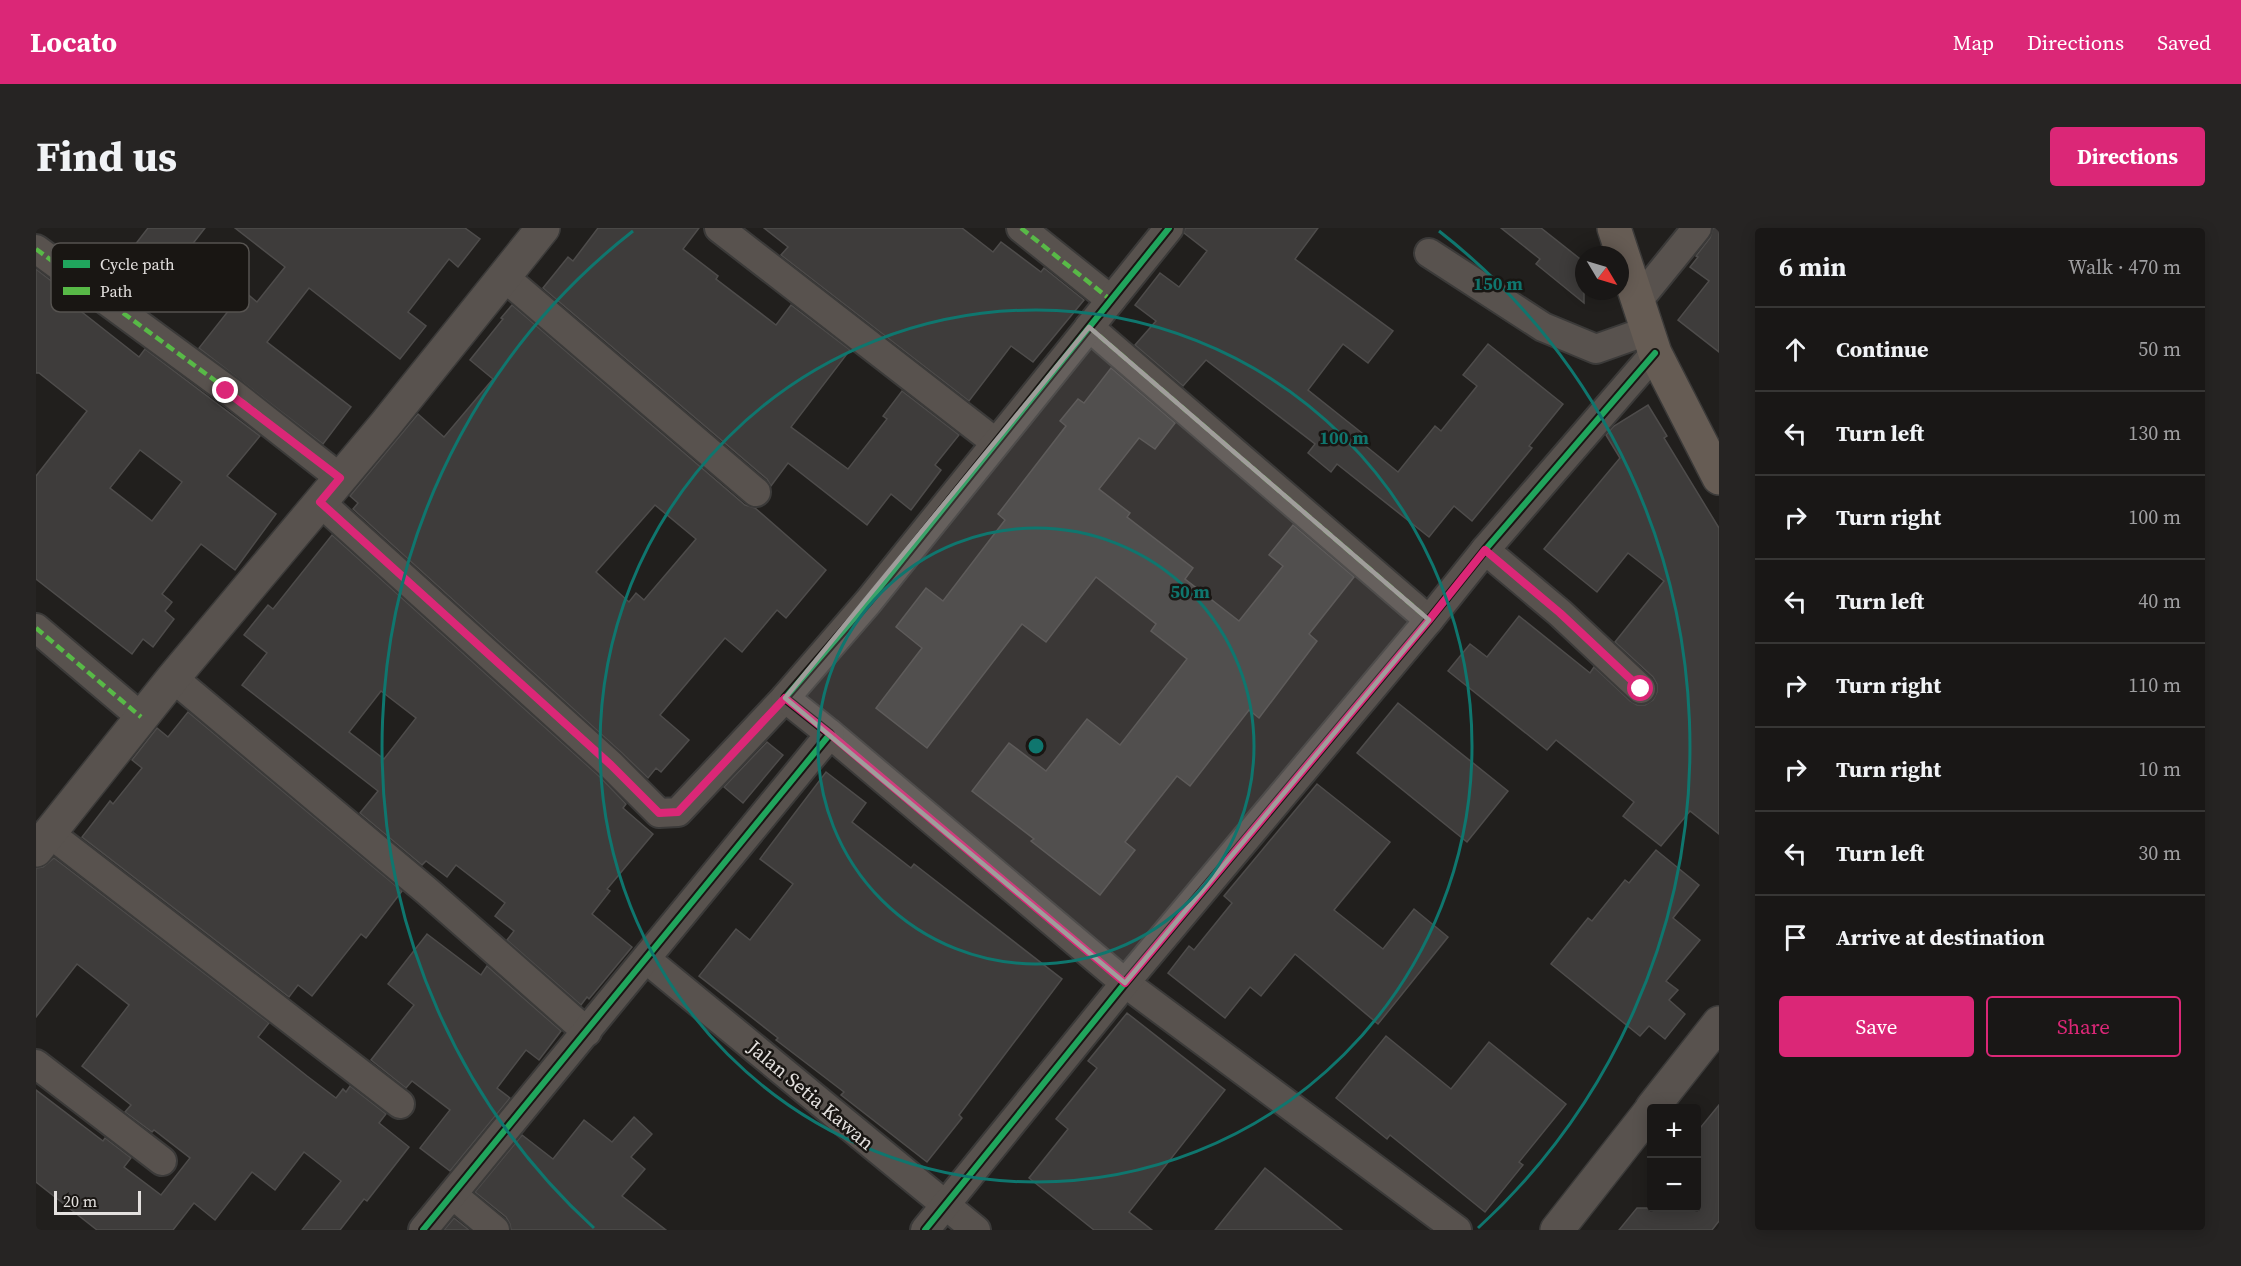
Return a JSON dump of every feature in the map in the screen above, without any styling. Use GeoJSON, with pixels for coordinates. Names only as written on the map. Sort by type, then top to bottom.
{"type":"FeatureCollection","features":[{"type":"Feature","properties":{"kind":"main road"},"geometry":{"type":"LineString","coordinates":[[1614,228],[1646,329],[1719,478]]}},
{"type":"Feature","properties":{"kind":"street"},"geometry":{"type":"LineString","coordinates":[[400,1104],[42,842],[141,717],[330,490],[543,228]]}},
{"type":"Feature","properties":{"kind":"street"},"geometry":{"type":"LineString","coordinates":[[718,228],[995,442]]}},
{"type":"Feature","properties":{"kind":"street"},"geometry":{"type":"LineString","coordinates":[[1021,228],[1111,300]]}},
{"type":"Feature","properties":{"kind":"street"},"geometry":{"type":"LineString","coordinates":[[122,312],[232,393],[659,813],[678,812],[785,698],[868,602],[1169,228]]}},
{"type":"Feature","properties":{"kind":"street"},"geometry":{"type":"LineString","coordinates":[[926,1230],[1125,983],[1485,550],[1646,329],[1697,228]]}},
{"type":"Feature","properties":{"kind":"street"},"geometry":{"type":"LineString","coordinates":[[36,249],[51,260]]}},
{"type":"Feature","properties":{"kind":"street"},"geometry":{"type":"LineString","coordinates":[[1429,253],[1543,327],[1596,349],[1646,329]]}},
{"type":"Feature","properties":{"kind":"street"},"geometry":{"type":"LineString","coordinates":[[503,276],[756,492]]}},
{"type":"Feature","properties":{"kind":"street"},"geometry":{"type":"LineString","coordinates":[[1089,327],[1429,620]]}},
{"type":"Feature","properties":{"kind":"street"},"geometry":{"type":"LineString","coordinates":[[1485,550],[1560,613],[1641,689]]}},
{"type":"Feature","properties":{"kind":"street"},"geometry":{"type":"LineString","coordinates":[[36,628],[141,717]]}},
{"type":"Feature","properties":{"kind":"street"},"geometry":{"type":"LineString","coordinates":[[173,678],[427,891],[587,1032]]}},
{"type":"Feature","properties":{"kind":"street"},"geometry":{"type":"LineString","coordinates":[[785,698],[1125,983],[1457,1230]]}},
{"type":"Feature","properties":{"kind":"street"},"geometry":{"type":"LineString","coordinates":[[423,1230],[830,734]]}},
{"type":"Feature","properties":{"kind":"street","name":"Jalan Setia Kawan"},"geometry":{"type":"LineString","coordinates":[[646,959],[976,1230]]}},
{"type":"Feature","properties":{"kind":"street"},"geometry":{"type":"LineString","coordinates":[[1656,1104],[1719,1023]]}},
{"type":"Feature","properties":{"kind":"street"},"geometry":{"type":"LineString","coordinates":[[36,1064],[162,1161]]}},
{"type":"Feature","properties":{"kind":"street"},"geometry":{"type":"LineString","coordinates":[[1557,1230],[1647,1115]]}},
{"type":"Feature","properties":{"kind":"street"},"geometry":{"type":"LineString","coordinates":[[453,1195],[495,1230]]}},
{"type":"Feature","properties":{"kind":"highlighted area"},"geometry":{"type":"Polygon","coordinates":[[[1089,327],[1429,620],[1125,983],[785,698],[1089,327]]]}},
{"type":"Feature","properties":{"kind":"building"},"geometry":{"type":"Polygon","coordinates":[[[148,228],[205,228],[193,243],[136,243],[148,228]]]}},
{"type":"Feature","properties":{"kind":"building"},"geometry":{"type":"Polygon","coordinates":[[[235,228],[465,228],[480,239],[458,267],[449,259],[408,312],[426,326],[400,359],[309,288],[267,342],[351,407],[323,444],[199,348],[227,312],[249,312],[249,295],[257,302],[285,267],[235,228]]]}},
{"type":"Feature","properties":{"kind":"building"},"geometry":{"type":"Polygon","coordinates":[[[598,228],[699,228],[683,249],[718,276],[716,279],[776,325],[791,305],[850,350],[791,427],[848,469],[887,419],[883,416],[902,391],[959,435],[935,465],[941,470],[911,510],[891,494],[867,525],[788,463],[771,486],[767,479],[543,288],[568,257],[573,261],[598,228]]]}},
{"type":"Feature","properties":{"kind":"building"},"geometry":{"type":"Polygon","coordinates":[[[764,228],[962,228],[993,252],[1001,242],[1041,272],[1044,268],[1084,300],[1033,362],[1011,346],[969,401],[781,255],[788,247],[764,228]]]}},
{"type":"Feature","properties":{"kind":"building"},"geometry":{"type":"Polygon","coordinates":[[[1185,228],[1318,228],[1295,259],[1393,331],[1368,363],[1343,344],[1308,390],[1362,433],[1357,439],[1398,472],[1435,426],[1441,431],[1477,386],[1463,375],[1488,344],[1563,404],[1529,446],[1532,448],[1472,521],[1454,506],[1429,537],[1337,464],[1331,472],[1308,453],[1315,444],[1206,360],[1183,386],[1135,345],[1156,321],[1135,305],[1160,273],[1179,287],[1207,251],[1184,233],[1185,228]]]}},
{"type":"Feature","properties":{"kind":"building"},"geometry":{"type":"Polygon","coordinates":[[[1501,228],[1541,228],[1575,255],[1575,296],[1536,264],[1540,259],[1501,228]]]}},
{"type":"Feature","properties":{"kind":"building"},"geometry":{"type":"Polygon","coordinates":[[[1713,228],[1719,228],[1719,352],[1678,320],[1709,281],[1690,267],[1710,238],[1713,228]]]}},
{"type":"Feature","properties":{"kind":"building"},"geometry":{"type":"Polygon","coordinates":[[[36,269],[51,281],[51,312],[82,312],[139,357],[145,349],[260,436],[227,476],[276,514],[235,570],[201,544],[162,594],[172,602],[165,611],[174,619],[153,647],[143,639],[132,654],[36,579],[36,476],[87,411],[36,373],[36,269]],[[140,450],[110,488],[152,521],[182,482],[140,450]]]}},
{"type":"Feature","properties":{"kind":"building"},"geometry":{"type":"Polygon","coordinates":[[[512,305],[745,505],[755,508],[826,570],[786,618],[777,610],[742,652],[725,638],[660,715],[689,740],[661,772],[656,768],[648,778],[353,509],[358,503],[350,496],[418,414],[444,437],[493,379],[470,360],[503,319],[501,318],[512,305]],[[655,505],[596,572],[629,602],[636,593],[644,600],[696,539],[655,505]]]}},
{"type":"Feature","properties":{"kind":"building"},"geometry":{"type":"Polygon","coordinates":[[[1111,368],[1175,423],[1155,449],[1139,438],[1099,489],[1130,513],[1127,517],[1193,568],[1185,579],[1239,621],[1283,566],[1269,555],[1293,525],[1354,577],[1309,634],[1317,641],[1259,718],[1249,710],[1190,786],[1177,776],[1125,842],[1135,850],[1100,895],[1031,841],[1034,839],[972,791],[1009,743],[1046,771],[1087,719],[1120,745],[1187,659],[1151,631],[1156,624],[1096,577],[1046,642],[1022,624],[927,748],[876,708],[922,648],[896,627],[926,588],[943,601],[1005,520],[998,514],[1066,426],[1060,421],[1078,399],[1084,403],[1111,368]]]}},
{"type":"Feature","properties":{"kind":"building"},"geometry":{"type":"Polygon","coordinates":[[[1648,405],[1667,436],[1664,438],[1719,528],[1719,834],[1690,811],[1661,846],[1623,816],[1634,802],[1556,740],[1547,750],[1448,671],[1470,644],[1487,657],[1519,616],[1590,673],[1594,667],[1630,701],[1637,705],[1645,705],[1653,700],[1657,692],[1657,684],[1653,677],[1615,642],[1664,581],[1628,553],[1597,592],[1544,549],[1620,458],[1606,435],[1614,426],[1648,405]]]}},
{"type":"Feature","properties":{"kind":"building"},"geometry":{"type":"Polygon","coordinates":[[[332,535],[600,777],[626,804],[623,808],[653,834],[607,889],[610,891],[592,914],[632,947],[589,999],[587,997],[581,1005],[507,940],[514,931],[495,916],[505,903],[456,865],[447,877],[426,861],[422,865],[360,813],[378,791],[242,685],[267,653],[244,635],[268,605],[273,609],[332,535]],[[381,691],[349,732],[384,759],[416,718],[381,691]]]}},
{"type":"Feature","properties":{"kind":"building"},"geometry":{"type":"Polygon","coordinates":[[[1398,703],[1508,791],[1467,842],[1357,753],[1398,703]]]}},
{"type":"Feature","properties":{"kind":"building"},"geometry":{"type":"Polygon","coordinates":[[[188,712],[402,891],[366,938],[361,934],[312,996],[298,985],[289,997],[82,837],[110,801],[113,804],[142,768],[132,760],[157,728],[168,737],[188,712]]]}},
{"type":"Feature","properties":{"kind":"building"},"geometry":{"type":"Polygon","coordinates":[[[767,742],[783,755],[743,803],[724,787],[767,742]]]}},
{"type":"Feature","properties":{"kind":"building"},"geometry":{"type":"Polygon","coordinates":[[[826,772],[866,803],[852,822],[911,868],[914,864],[1062,979],[959,1115],[962,1118],[927,1162],[841,1095],[844,1092],[776,1040],[778,1038],[699,976],[736,929],[750,940],[793,884],[760,859],[826,772]]]}},
{"type":"Feature","properties":{"kind":"building"},"geometry":{"type":"Polygon","coordinates":[[[1317,784],[1390,842],[1334,910],[1383,949],[1414,909],[1448,937],[1378,1024],[1295,954],[1261,996],[1250,987],[1225,1018],[1168,973],[1189,946],[1194,950],[1232,903],[1224,896],[1317,784]]]}},
{"type":"Feature","properties":{"kind":"building"},"geometry":{"type":"Polygon","coordinates":[[[1656,850],[1699,885],[1673,918],[1700,940],[1666,981],[1678,990],[1669,1000],[1685,1014],[1665,1039],[1649,1026],[1640,1036],[1551,964],[1588,918],[1592,921],[1625,880],[1629,883],[1656,850]]]}},
{"type":"Feature","properties":{"kind":"building"},"geometry":{"type":"Polygon","coordinates":[[[54,858],[269,1023],[258,1037],[307,1076],[336,1098],[343,1089],[346,1092],[350,1086],[386,1114],[379,1123],[409,1147],[367,1201],[364,1199],[340,1230],[302,1230],[341,1181],[304,1152],[275,1190],[252,1172],[215,1220],[194,1203],[173,1230],[97,1230],[36,1182],[36,1090],[103,1141],[105,1138],[131,1158],[124,1167],[161,1195],[190,1158],[154,1130],[152,1132],[125,1112],[131,1105],[82,1066],[129,1005],[77,964],[36,1017],[36,868],[43,867],[54,858]]]}},
{"type":"Feature","properties":{"kind":"building"},"geometry":{"type":"Polygon","coordinates":[[[427,934],[481,975],[487,966],[561,1031],[539,1060],[526,1050],[497,1088],[510,1098],[450,1171],[420,1148],[450,1110],[412,1081],[406,1088],[371,1060],[414,1005],[388,984],[427,934]]]}},
{"type":"Feature","properties":{"kind":"building"},"geometry":{"type":"Polygon","coordinates":[[[1127,1013],[1225,1090],[1129,1212],[1152,1230],[1094,1230],[1029,1178],[1068,1129],[1056,1119],[1097,1068],[1088,1061],[1127,1013]]]}},
{"type":"Feature","properties":{"kind":"building"},"geometry":{"type":"Polygon","coordinates":[[[1386,1036],[1451,1089],[1489,1042],[1566,1104],[1519,1162],[1523,1165],[1485,1212],[1390,1135],[1387,1139],[1336,1098],[1386,1036]]]}},
{"type":"Feature","properties":{"kind":"building"},"geometry":{"type":"Polygon","coordinates":[[[1719,1105],[1719,1221],[1712,1230],[1619,1230],[1637,1208],[1647,1208],[1647,1212],[1701,1212],[1701,1127],[1719,1105]]]}},
{"type":"Feature","properties":{"kind":"building"},"geometry":{"type":"Polygon","coordinates":[[[634,1117],[652,1134],[631,1157],[645,1169],[622,1196],[666,1230],[511,1230],[506,1217],[475,1192],[522,1135],[553,1159],[584,1120],[612,1142],[634,1117]]]}},
{"type":"Feature","properties":{"kind":"building"},"geometry":{"type":"Polygon","coordinates":[[[1265,1168],[1342,1230],[1215,1230],[1265,1168]]]}},
{"type":"Feature","properties":{"kind":"building"},"geometry":{"type":"Polygon","coordinates":[[[454,1218],[469,1230],[444,1230],[454,1218]]]}},
{"type":"Feature","properties":{"kind":"marked path"},"geometry":{"type":"LineString","coordinates":[[1021,228],[1111,300]]}},
{"type":"Feature","properties":{"kind":"marked path"},"geometry":{"type":"LineString","coordinates":[[36,249],[51,260]]}},
{"type":"Feature","properties":{"kind":"marked path"},"geometry":{"type":"LineString","coordinates":[[122,312],[232,393],[340,478]]}},
{"type":"Feature","properties":{"kind":"marked path"},"geometry":{"type":"LineString","coordinates":[[1089,327],[1429,620]]}},
{"type":"Feature","properties":{"kind":"marked path"},"geometry":{"type":"LineString","coordinates":[[1485,550],[1560,613],[1641,689]]}},
{"type":"Feature","properties":{"kind":"marked path"},"geometry":{"type":"LineString","coordinates":[[36,628],[141,717]]}},
{"type":"Feature","properties":{"kind":"cycle path"},"geometry":{"type":"LineString","coordinates":[[423,1230],[830,734],[785,698],[868,602],[1169,228]]}},
{"type":"Feature","properties":{"kind":"cycle path"},"geometry":{"type":"LineString","coordinates":[[925,1230],[1125,983],[1485,550],[1655,353]]}},
{"type":"Feature","properties":{"kind":"route"},"geometry":{"type":"LineString","coordinates":[[226,391],[232,393],[340,478],[320,502],[611,765],[659,813],[678,812],[785,698],[1125,983],[1485,550],[1560,613],[1641,689]]}}]}
